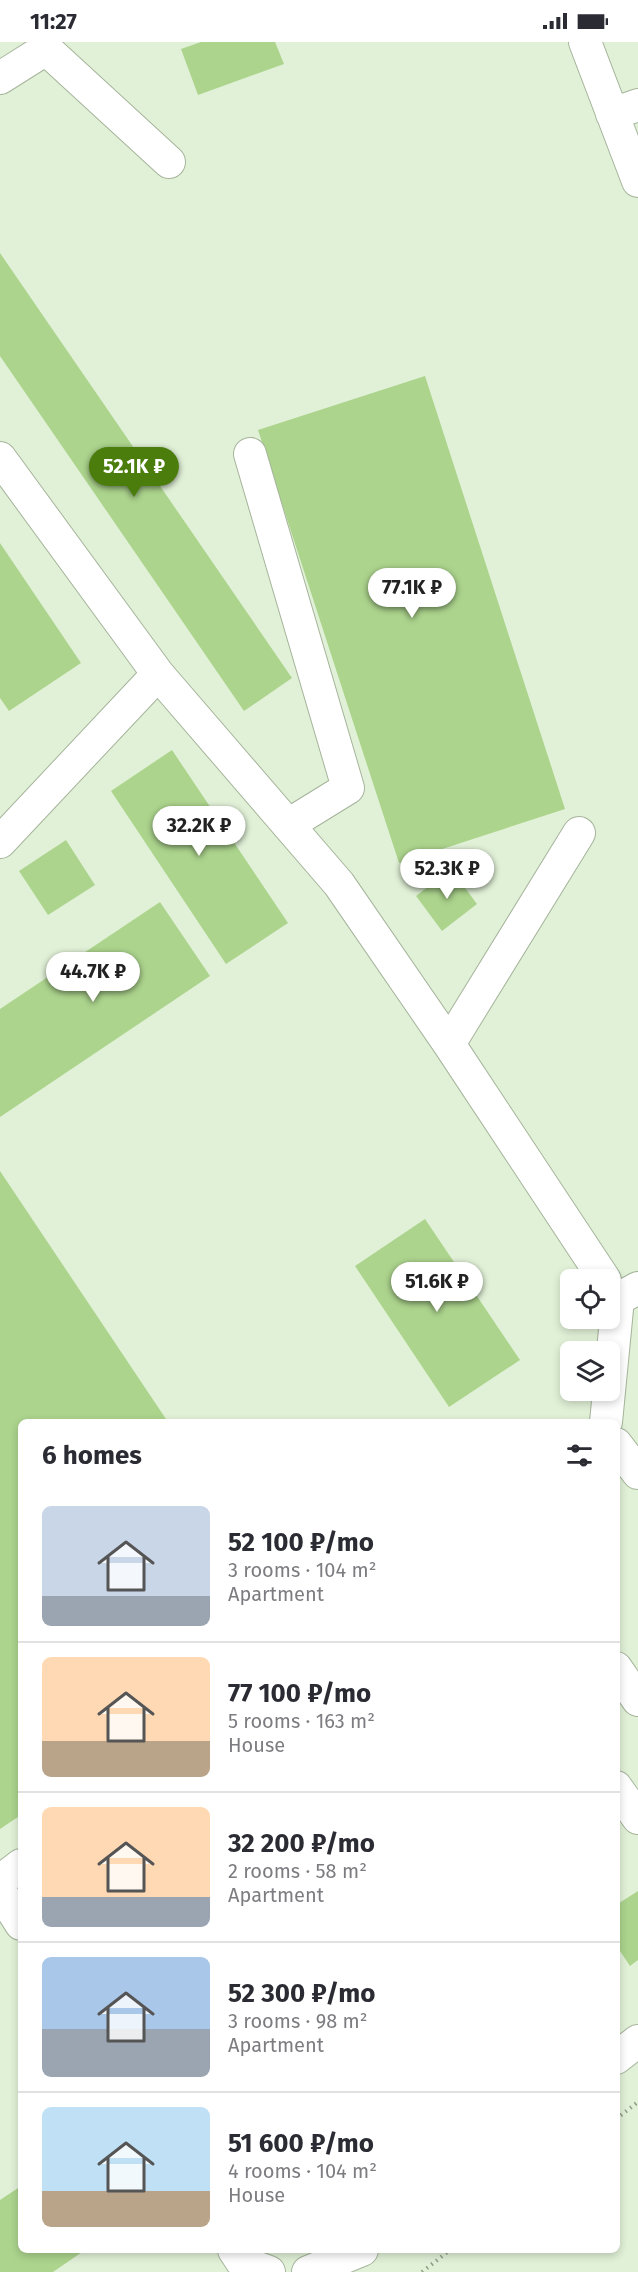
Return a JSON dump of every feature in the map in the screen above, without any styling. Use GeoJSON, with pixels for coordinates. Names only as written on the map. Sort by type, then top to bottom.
{"type":"FeatureCollection","features":[{"type":"Feature","properties":{"kind":"street"},"geometry":{"type":"LineString","coordinates":[[585,42],[625,109],[638,181]]}},
{"type":"Feature","properties":{"kind":"street"},"geometry":{"type":"LineString","coordinates":[[0,78],[44,45],[169,162]]}},
{"type":"Feature","properties":{"kind":"street"},"geometry":{"type":"LineString","coordinates":[[250,454],[348,788],[288,825]]}},
{"type":"Feature","properties":{"kind":"street"},"geometry":{"type":"LineString","coordinates":[[0,458],[158,674],[339,884],[604,1269]]}},
{"type":"Feature","properties":{"kind":"street"},"geometry":{"type":"LineString","coordinates":[[0,842],[158,674]]}},
{"type":"Feature","properties":{"kind":"street"},"geometry":{"type":"LineString","coordinates":[[449,1044],[579,833]]}},
{"type":"Feature","properties":{"kind":"street"},"geometry":{"type":"LineString","coordinates":[[606,1419],[614,1329]]}},
{"type":"Feature","properties":{"kind":"street"},"geometry":{"type":"LineString","coordinates":[[620,1449],[638,1473]]}},
{"type":"Feature","properties":{"kind":"street"},"geometry":{"type":"LineString","coordinates":[[620,1674],[638,1700]]}},
{"type":"Feature","properties":{"kind":"street"},"geometry":{"type":"LineString","coordinates":[[620,1793],[638,1818]]}},
{"type":"Feature","properties":{"kind":"street"},"geometry":{"type":"LineString","coordinates":[[0,1881],[18,1867]]}},
{"type":"Feature","properties":{"kind":"street"},"geometry":{"type":"LineString","coordinates":[[0,1891],[18,1919]]}},
{"type":"Feature","properties":{"kind":"street"},"geometry":{"type":"LineString","coordinates":[[620,2055],[638,2041]]}},
{"type":"Feature","properties":{"kind":"street"},"geometry":{"type":"LineString","coordinates":[[236,2253],[242,2262],[269,2272]]}},
{"type":"Feature","properties":{"kind":"street"},"geometry":{"type":"LineString","coordinates":[[308,2272],[355,2253]]}},
{"type":"Feature","properties":{"kind":"path"},"geometry":{"type":"LineString","coordinates":[[620,2116],[638,2102]]}},
{"type":"Feature","properties":{"kind":"path"},"geometry":{"type":"LineString","coordinates":[[422,2272],[446,2253]]}},
{"type":"Feature","properties":{"kind":"building"},"geometry":{"type":"Polygon","coordinates":[[[201,42],[275,42],[284,64],[198,95],[181,49],[201,42]]]}},
{"type":"Feature","properties":{"kind":"building"},"geometry":{"type":"Polygon","coordinates":[[[0,253],[292,678],[244,711],[0,356],[0,253]]]}},
{"type":"Feature","properties":{"kind":"building"},"geometry":{"type":"Polygon","coordinates":[[[425,376],[565,809],[399,863],[258,430],[425,376]]]}},
{"type":"Feature","properties":{"kind":"building"},"geometry":{"type":"Polygon","coordinates":[[[0,543],[81,663],[9,711],[0,698],[0,543]]]}},
{"type":"Feature","properties":{"kind":"building"},"geometry":{"type":"Polygon","coordinates":[[[172,750],[288,923],[226,964],[111,791],[172,750]]]}},
{"type":"Feature","properties":{"kind":"building"},"geometry":{"type":"Polygon","coordinates":[[[66,840],[95,885],[48,915],[19,871],[66,840]]]}},
{"type":"Feature","properties":{"kind":"building"},"geometry":{"type":"Polygon","coordinates":[[[451,869],[477,904],[442,931],[416,896],[451,869]]]}},
{"type":"Feature","properties":{"kind":"building"},"geometry":{"type":"Polygon","coordinates":[[[160,902],[210,976],[0,1117],[0,1009],[160,902]]]}},
{"type":"Feature","properties":{"kind":"building"},"geometry":{"type":"Polygon","coordinates":[[[0,1171],[166,1419],[18,1419],[18,1817],[0,1829],[0,1171]]]}},
{"type":"Feature","properties":{"kind":"building"},"geometry":{"type":"Polygon","coordinates":[[[425,1219],[520,1360],[449,1407],[355,1266],[425,1219]]]}},
{"type":"Feature","properties":{"kind":"building"},"geometry":{"type":"Polygon","coordinates":[[[638,1891],[638,1960],[630,1966],[620,1951],[620,1902],[638,1891]]]}},
{"type":"Feature","properties":{"kind":"building"},"geometry":{"type":"Polygon","coordinates":[[[18,2188],[18,2253],[81,2253],[53,2272],[0,2272],[0,2200],[18,2188]]]}}]}
